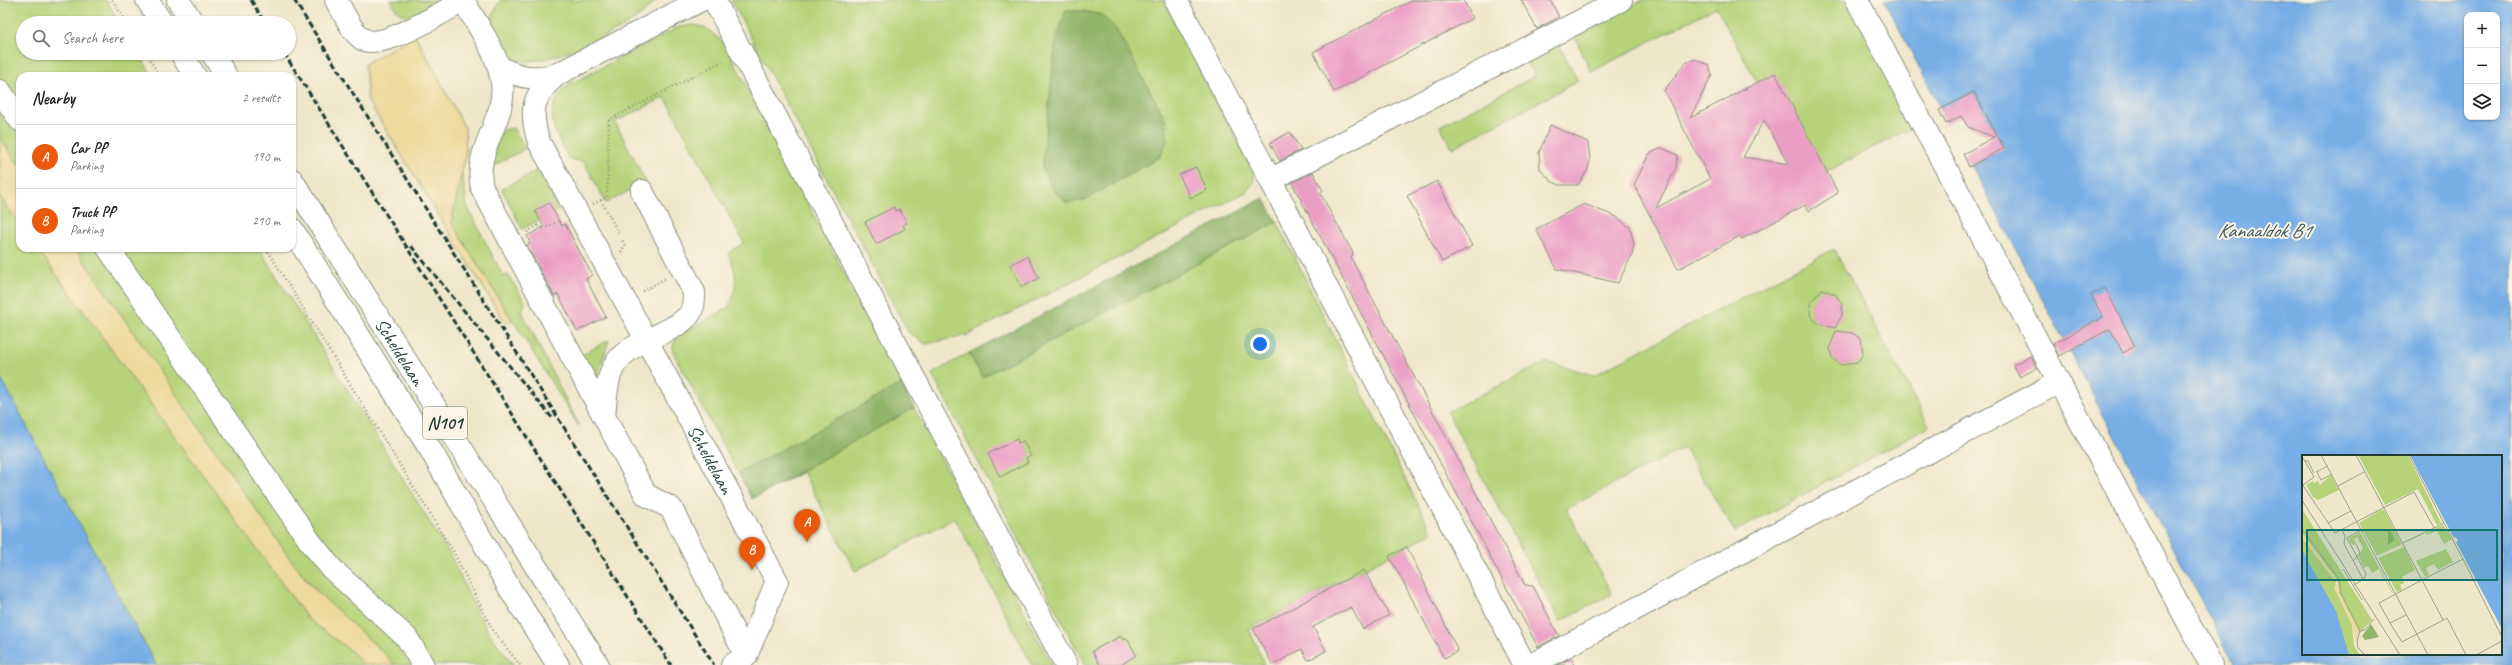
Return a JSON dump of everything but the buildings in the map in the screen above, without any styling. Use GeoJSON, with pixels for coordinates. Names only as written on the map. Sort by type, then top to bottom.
{"type":"FeatureCollection","features":[{"type":"Feature","properties":{"kind":"main road"},"geometry":{"type":"LineString","coordinates":[[147,0],[157,16]]}},
{"type":"Feature","properties":{"kind":"main road"},"geometry":{"type":"LineString","coordinates":[[178,0],[188,16]]}},
{"type":"Feature","properties":{"kind":"main road"},"geometry":{"type":"LineString","coordinates":[[336,0],[360,38],[369,43],[391,38],[464,0],[499,67],[502,84],[502,98],[481,157],[479,174],[482,188],[646,496],[671,508],[739,660]]}},
{"type":"Feature","properties":{"kind":"main road"},"geometry":{"type":"LineString","coordinates":[[499,67],[526,78],[558,74],[701,0]]}},
{"type":"Feature","properties":{"kind":"main road"},"geometry":{"type":"LineString","coordinates":[[714,0],[1066,665]]}},
{"type":"Feature","properties":{"kind":"main road"},"geometry":{"type":"LineString","coordinates":[[1176,0],[1272,179],[1525,665]]}},
{"type":"Feature","properties":{"kind":"main road"},"geometry":{"type":"LineString","coordinates":[[1272,179],[1621,0]]}},
{"type":"Feature","properties":{"kind":"main road"},"geometry":{"type":"LineString","coordinates":[[1857,0],[2211,665]]}},
{"type":"Feature","properties":{"kind":"main road"},"geometry":{"type":"LineString","coordinates":[[185,60],[193,72]]}},
{"type":"Feature","properties":{"kind":"main road"},"geometry":{"type":"LineString","coordinates":[[216,60],[224,72]]}},
{"type":"Feature","properties":{"kind":"main road","name":"Scheldelaan"},"geometry":{"type":"LineString","coordinates":[[558,74],[547,83],[537,97],[533,111],[533,124],[539,142],[597,252],[777,581],[739,660]]}},
{"type":"Feature","properties":{"kind":"main road"},"geometry":{"type":"LineString","coordinates":[[0,91],[16,114]]}},
{"type":"Feature","properties":{"kind":"main road","name":"Scheldelaan"},"geometry":{"type":"LineString","coordinates":[[296,186],[598,665]]}},
{"type":"Feature","properties":{"kind":"main road"},"geometry":{"type":"LineString","coordinates":[[604,416],[610,377],[618,361],[629,350],[646,342],[687,318],[694,306],[694,292],[642,191]]}},
{"type":"Feature","properties":{"kind":"main road","name":"Scheldelaan"},"geometry":{"type":"LineString","coordinates":[[296,235],[430,449],[510,589],[558,665]]}},
{"type":"Feature","properties":{"kind":"main road"},"geometry":{"type":"LineString","coordinates":[[111,252],[309,540],[332,569],[407,638],[423,665]]}},
{"type":"Feature","properties":{"kind":"main road"},"geometry":{"type":"LineString","coordinates":[[1531,665],[2059,382]]}},
{"type":"Feature","properties":{"kind":"path"},"geometry":{"type":"LineString","coordinates":[[112,0],[122,16]]}},
{"type":"Feature","properties":{"kind":"path"},"geometry":{"type":"LineString","coordinates":[[517,254],[527,248],[520,236],[539,225],[542,229],[607,197],[609,120],[741,51]]}},
{"type":"Feature","properties":{"kind":"path"},"geometry":{"type":"LineString","coordinates":[[150,60],[158,72]]}},
{"type":"Feature","properties":{"kind":"path"},"geometry":{"type":"LineString","coordinates":[[601,200],[619,234]]}},
{"type":"Feature","properties":{"kind":"path"},"geometry":{"type":"LineString","coordinates":[[268,252],[453,551],[492,631],[520,665]]}},
{"type":"Feature","properties":{"kind":"path"},"geometry":{"type":"LineString","coordinates":[[624,301],[683,270]]}},
{"type":"Feature","properties":{"kind":"green space"},"geometry":{"type":"Polygon","coordinates":[[[0,0],[106,0],[116,16],[16,16],[16,60],[143,60],[150,72],[16,72],[16,161],[0,138],[0,0]]]}},
{"type":"Feature","properties":{"kind":"green space"},"geometry":{"type":"Polygon","coordinates":[[[390,0],[445,0],[411,18],[398,12],[390,0]]]}},
{"type":"Feature","properties":{"kind":"green space"},"geometry":{"type":"Polygon","coordinates":[[[501,0],[656,0],[631,22],[599,39],[562,54],[529,61],[517,60],[510,57],[495,40],[492,29],[492,19],[501,0]]]}},
{"type":"Feature","properties":{"kind":"green space"},"geometry":{"type":"Polygon","coordinates":[[[731,0],[1163,0],[1254,172],[1254,182],[1246,192],[968,335],[926,344],[909,333],[731,0]]]}},
{"type":"Feature","properties":{"kind":"green space"},"geometry":{"type":"Polygon","coordinates":[[[1643,0],[1849,0],[1915,126],[1810,180],[1716,7],[1591,72],[1574,35],[1643,0]]]}},
{"type":"Feature","properties":{"kind":"green space"},"geometry":{"type":"Polygon","coordinates":[[[1066,11],[1084,11],[1102,15],[1116,29],[1165,118],[1168,139],[1160,157],[1085,200],[1067,203],[1052,189],[1042,168],[1056,39],[1066,11]]]}},
{"type":"Feature","properties":{"kind":"green space"},"geometry":{"type":"Polygon","coordinates":[[[694,25],[706,28],[724,43],[914,408],[1052,665],[1032,665],[955,518],[855,571],[803,472],[752,499],[675,356],[673,349],[675,341],[681,334],[728,308],[734,294],[736,280],[734,268],[728,253],[744,243],[665,97],[615,122],[646,182],[606,203],[584,162],[569,159],[555,130],[553,121],[552,112],[555,104],[560,94],[568,85],[679,27],[694,25]]]}},
{"type":"Feature","properties":{"kind":"green space"},"geometry":{"type":"Polygon","coordinates":[[[1558,43],[1578,81],[1452,148],[1440,126],[1535,76],[1527,60],[1558,43]]]}},
{"type":"Feature","properties":{"kind":"green space"},"geometry":{"type":"Polygon","coordinates":[[[513,128],[526,148],[495,165],[490,157],[503,130],[513,128]]]}},
{"type":"Feature","properties":{"kind":"green space"},"geometry":{"type":"Polygon","coordinates":[[[461,169],[467,206],[503,276],[508,275],[525,302],[522,312],[579,426],[451,222],[461,169]]]}},
{"type":"Feature","properties":{"kind":"green space"},"geometry":{"type":"Polygon","coordinates":[[[538,170],[559,210],[522,229],[502,189],[538,170]]]}},
{"type":"Feature","properties":{"kind":"green space"},"geometry":{"type":"Polygon","coordinates":[[[0,197],[16,219],[16,252],[40,252],[308,619],[351,651],[364,665],[156,665],[0,377],[0,197]]]}},
{"type":"Feature","properties":{"kind":"green space"},"geometry":{"type":"Polygon","coordinates":[[[1264,198],[1277,222],[982,377],[969,353],[1264,198]]]}},
{"type":"Feature","properties":{"kind":"green space"},"geometry":{"type":"Polygon","coordinates":[[[1277,222],[1432,533],[1249,629],[1265,665],[1085,665],[932,374],[969,353],[982,377],[1277,222]]]}},
{"type":"Feature","properties":{"kind":"green space"},"geometry":{"type":"Polygon","coordinates":[[[1834,249],[1929,426],[1735,532],[1684,447],[1566,509],[1612,594],[1560,621],[1447,412],[1546,362],[1594,375],[1834,249]]]}},
{"type":"Feature","properties":{"kind":"green space"},"geometry":{"type":"Polygon","coordinates":[[[78,252],[261,252],[449,553],[477,612],[493,639],[514,665],[394,665],[376,645],[335,609],[288,556],[78,252]]]}},
{"type":"Feature","properties":{"kind":"green space"},"geometry":{"type":"Polygon","coordinates":[[[609,340],[596,381],[582,355],[609,340]]]}},
{"type":"Feature","properties":{"kind":"green space"},"geometry":{"type":"Polygon","coordinates":[[[901,384],[914,408],[752,499],[739,473],[901,384]]]}},
{"type":"Feature","properties":{"kind":"sand"},"geometry":{"type":"Polygon","coordinates":[[[415,35],[465,128],[466,154],[451,222],[512,320],[506,324],[368,101],[365,64],[415,35]]]}},
{"type":"Feature","properties":{"kind":"sand"},"geometry":{"type":"Polygon","coordinates":[[[0,138],[16,161],[16,219],[0,197],[0,138]]]}},
{"type":"Feature","properties":{"kind":"sand"},"geometry":{"type":"Polygon","coordinates":[[[40,252],[78,252],[288,556],[312,587],[387,656],[394,665],[364,665],[351,651],[308,619],[40,252]]]}},
{"type":"Feature","properties":{"kind":"water","name":"Kanaaldok B1"},"geometry":{"type":"Polygon","coordinates":[[[1884,0],[2512,0],[2512,665],[2235,665],[1972,166],[2004,148],[1974,92],[1941,109],[1884,0]]]}},
{"type":"Feature","properties":{"kind":"water"},"geometry":{"type":"Polygon","coordinates":[[[0,377],[156,665],[0,665],[0,377]]]}},
{"type":"Feature","properties":{"kind":"railway"},"geometry":{"type":"LineString","coordinates":[[251,0],[261,16]]}},
{"type":"Feature","properties":{"kind":"railway"},"geometry":{"type":"LineString","coordinates":[[294,0],[714,665]]}},
{"type":"Feature","properties":{"kind":"railway"},"geometry":{"type":"LineString","coordinates":[[288,60],[671,665]]}},
{"type":"Feature","properties":{"kind":"railway"},"geometry":{"type":"LineString","coordinates":[[411,246],[553,419]]}},
{"type":"Feature","properties":{"kind":"place","name":"Car PP"},"geometry":{"type":"Point","coordinates":[807,542]}},
{"type":"Feature","properties":{"kind":"place","name":"Truck PP"},"geometry":{"type":"Point","coordinates":[752,570]}}]}
